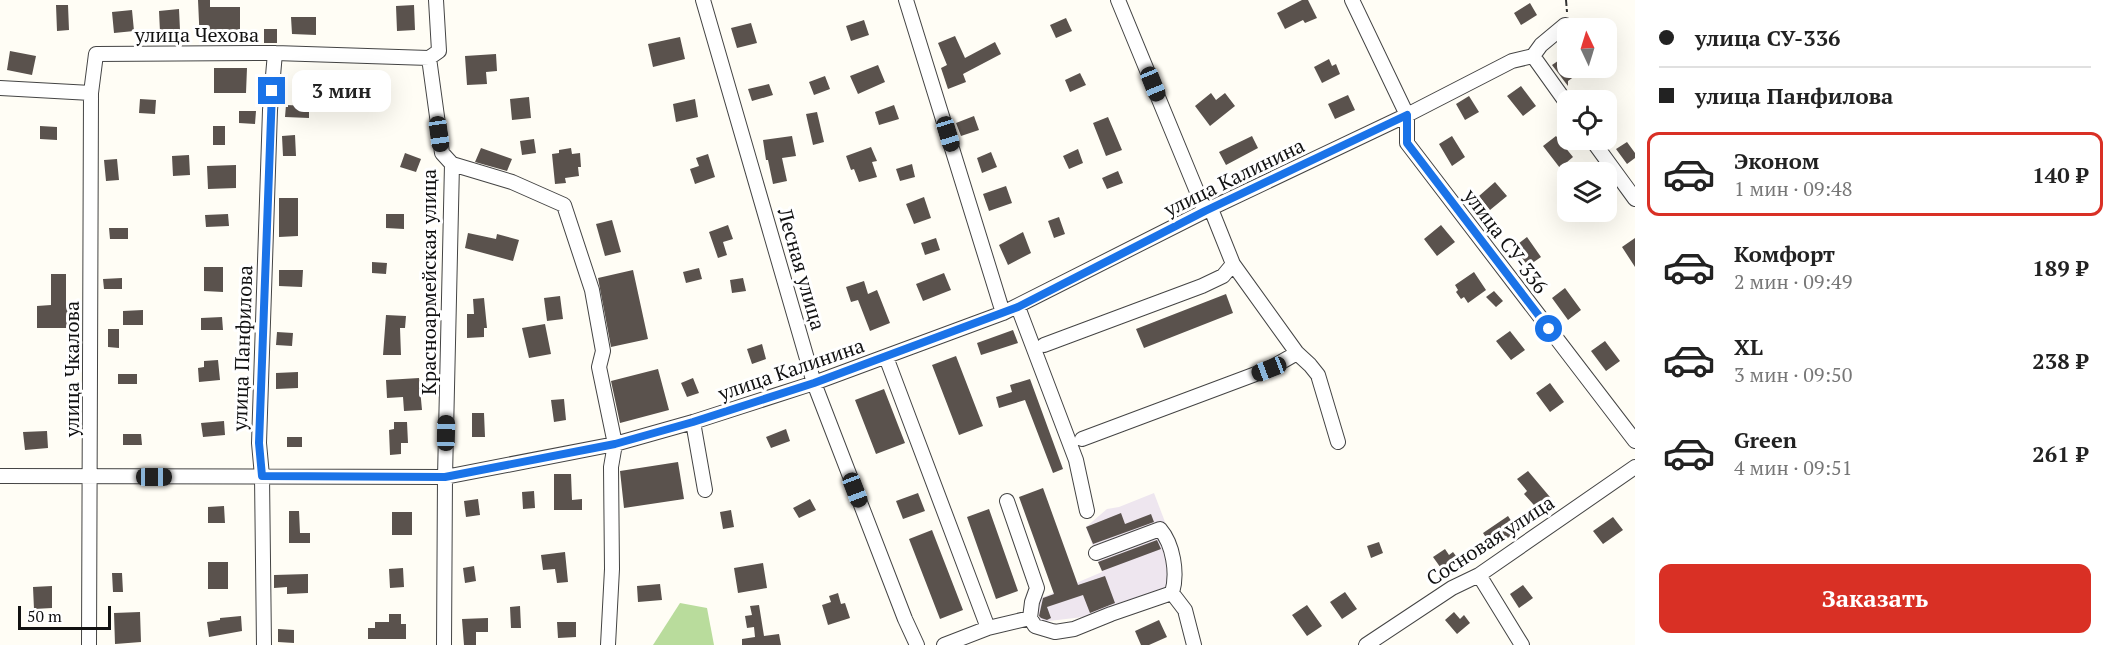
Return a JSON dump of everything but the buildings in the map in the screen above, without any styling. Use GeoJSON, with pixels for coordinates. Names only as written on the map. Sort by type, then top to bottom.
{"type":"FeatureCollection","features":[{"type":"Feature","properties":{"kind":"street","name":"Красноармейская улица"},"geometry":{"type":"LineString","coordinates":[[436,0],[439,51],[429,58],[442,153],[452,165],[444,645]]}},
{"type":"Feature","properties":{"kind":"street","name":"Лесная улица"},"geometry":{"type":"LineString","coordinates":[[703,0],[814,383],[904,619],[917,645]]}},
{"type":"Feature","properties":{"kind":"street"},"geometry":{"type":"LineString","coordinates":[[906,0],[1003,313]]}},
{"type":"Feature","properties":{"kind":"street"},"geometry":{"type":"LineString","coordinates":[[1118,0],[1233,264],[1297,354],[1318,375],[1338,442]]}},
{"type":"Feature","properties":{"kind":"street"},"geometry":{"type":"LineString","coordinates":[[1352,0],[1407,115]]}},
{"type":"Feature","properties":{"kind":"street"},"geometry":{"type":"LineString","coordinates":[[1557,32],[1541,45],[1533,57],[1557,90]]}},
{"type":"Feature","properties":{"kind":"street","name":"улица Чехова"},"geometry":{"type":"LineString","coordinates":[[91,93],[96,54],[275,53],[429,58]]}},
{"type":"Feature","properties":{"kind":"street","name":"улица Панфилова"},"geometry":{"type":"LineString","coordinates":[[264,645],[262,476],[259,431],[270,110],[275,53]]}},
{"type":"Feature","properties":{"kind":"street","name":"улица Калинина"},"geometry":{"type":"LineString","coordinates":[[0,476],[445,477],[615,444],[693,422],[814,383],[1018,307],[1208,210],[1407,115],[1512,61],[1533,57]]}},
{"type":"Feature","properties":{"kind":"street"},"geometry":{"type":"LineString","coordinates":[[0,88],[91,93]]}},
{"type":"Feature","properties":{"kind":"street","name":"улица Чкалова"},"geometry":{"type":"LineString","coordinates":[[89,645],[91,93]]}},
{"type":"Feature","properties":{"kind":"street","name":"улица СУ-336"},"geometry":{"type":"LineString","coordinates":[[1407,115],[1407,143],[1635,441]]}},
{"type":"Feature","properties":{"kind":"street"},"geometry":{"type":"LineString","coordinates":[[1599,150],[1635,199]]}},
{"type":"Feature","properties":{"kind":"street"},"geometry":{"type":"LineString","coordinates":[[452,165],[512,182],[564,205],[592,291],[603,351],[599,367],[615,444],[610,468],[612,569],[608,645]]}},
{"type":"Feature","properties":{"kind":"street"},"geometry":{"type":"LineString","coordinates":[[1044,345],[1202,286],[1223,276],[1233,264]]}},
{"type":"Feature","properties":{"kind":"street"},"geometry":{"type":"LineString","coordinates":[[1018,307],[1076,460],[1087,511]]}},
{"type":"Feature","properties":{"kind":"street"},"geometry":{"type":"LineString","coordinates":[[1082,439],[1269,369],[1297,354]]}},
{"type":"Feature","properties":{"kind":"street"},"geometry":{"type":"LineString","coordinates":[[886,357],[988,628]]}},
{"type":"Feature","properties":{"kind":"street"},"geometry":{"type":"LineString","coordinates":[[693,422],[705,490]]}},
{"type":"Feature","properties":{"kind":"street","name":"Сосновая улица"},"geometry":{"type":"LineString","coordinates":[[1366,645],[1452,588],[1479,575],[1635,467]]}},
{"type":"Feature","properties":{"kind":"street"},"geometry":{"type":"LineString","coordinates":[[1007,501],[1037,588],[1030,618],[1035,626],[1055,632],[1074,629],[1172,593]]}},
{"type":"Feature","properties":{"kind":"street"},"geometry":{"type":"LineString","coordinates":[[1096,553],[1160,529],[1170,546],[1175,583],[1172,593]]}},
{"type":"Feature","properties":{"kind":"street"},"geometry":{"type":"LineString","coordinates":[[1479,575],[1522,645]]}},
{"type":"Feature","properties":{"kind":"street"},"geometry":{"type":"LineString","coordinates":[[1172,593],[1185,610],[1194,645]]}},
{"type":"Feature","properties":{"kind":"street"},"geometry":{"type":"LineString","coordinates":[[944,645],[988,628],[1030,618]]}},
{"type":"Feature","properties":{"kind":"shaded area"},"geometry":{"type":"Polygon","coordinates":[[[1154,493],[1173,543],[1170,588],[1091,616],[1041,622],[1034,601],[1102,572],[1086,527],[1107,509],[1119,507],[1154,493]]]}},
{"type":"Feature","properties":{"kind":"green space"},"geometry":{"type":"Polygon","coordinates":[[[680,603],[707,608],[714,645],[653,645],[680,603]]]}},
{"type":"Feature","properties":{"kind":"route"},"geometry":{"type":"LineString","coordinates":[[272,91],[259,443],[262,476],[445,477],[615,444],[693,422],[814,383],[1018,307],[1205,211],[1407,115],[1407,143],[1549,329]]}}]}
